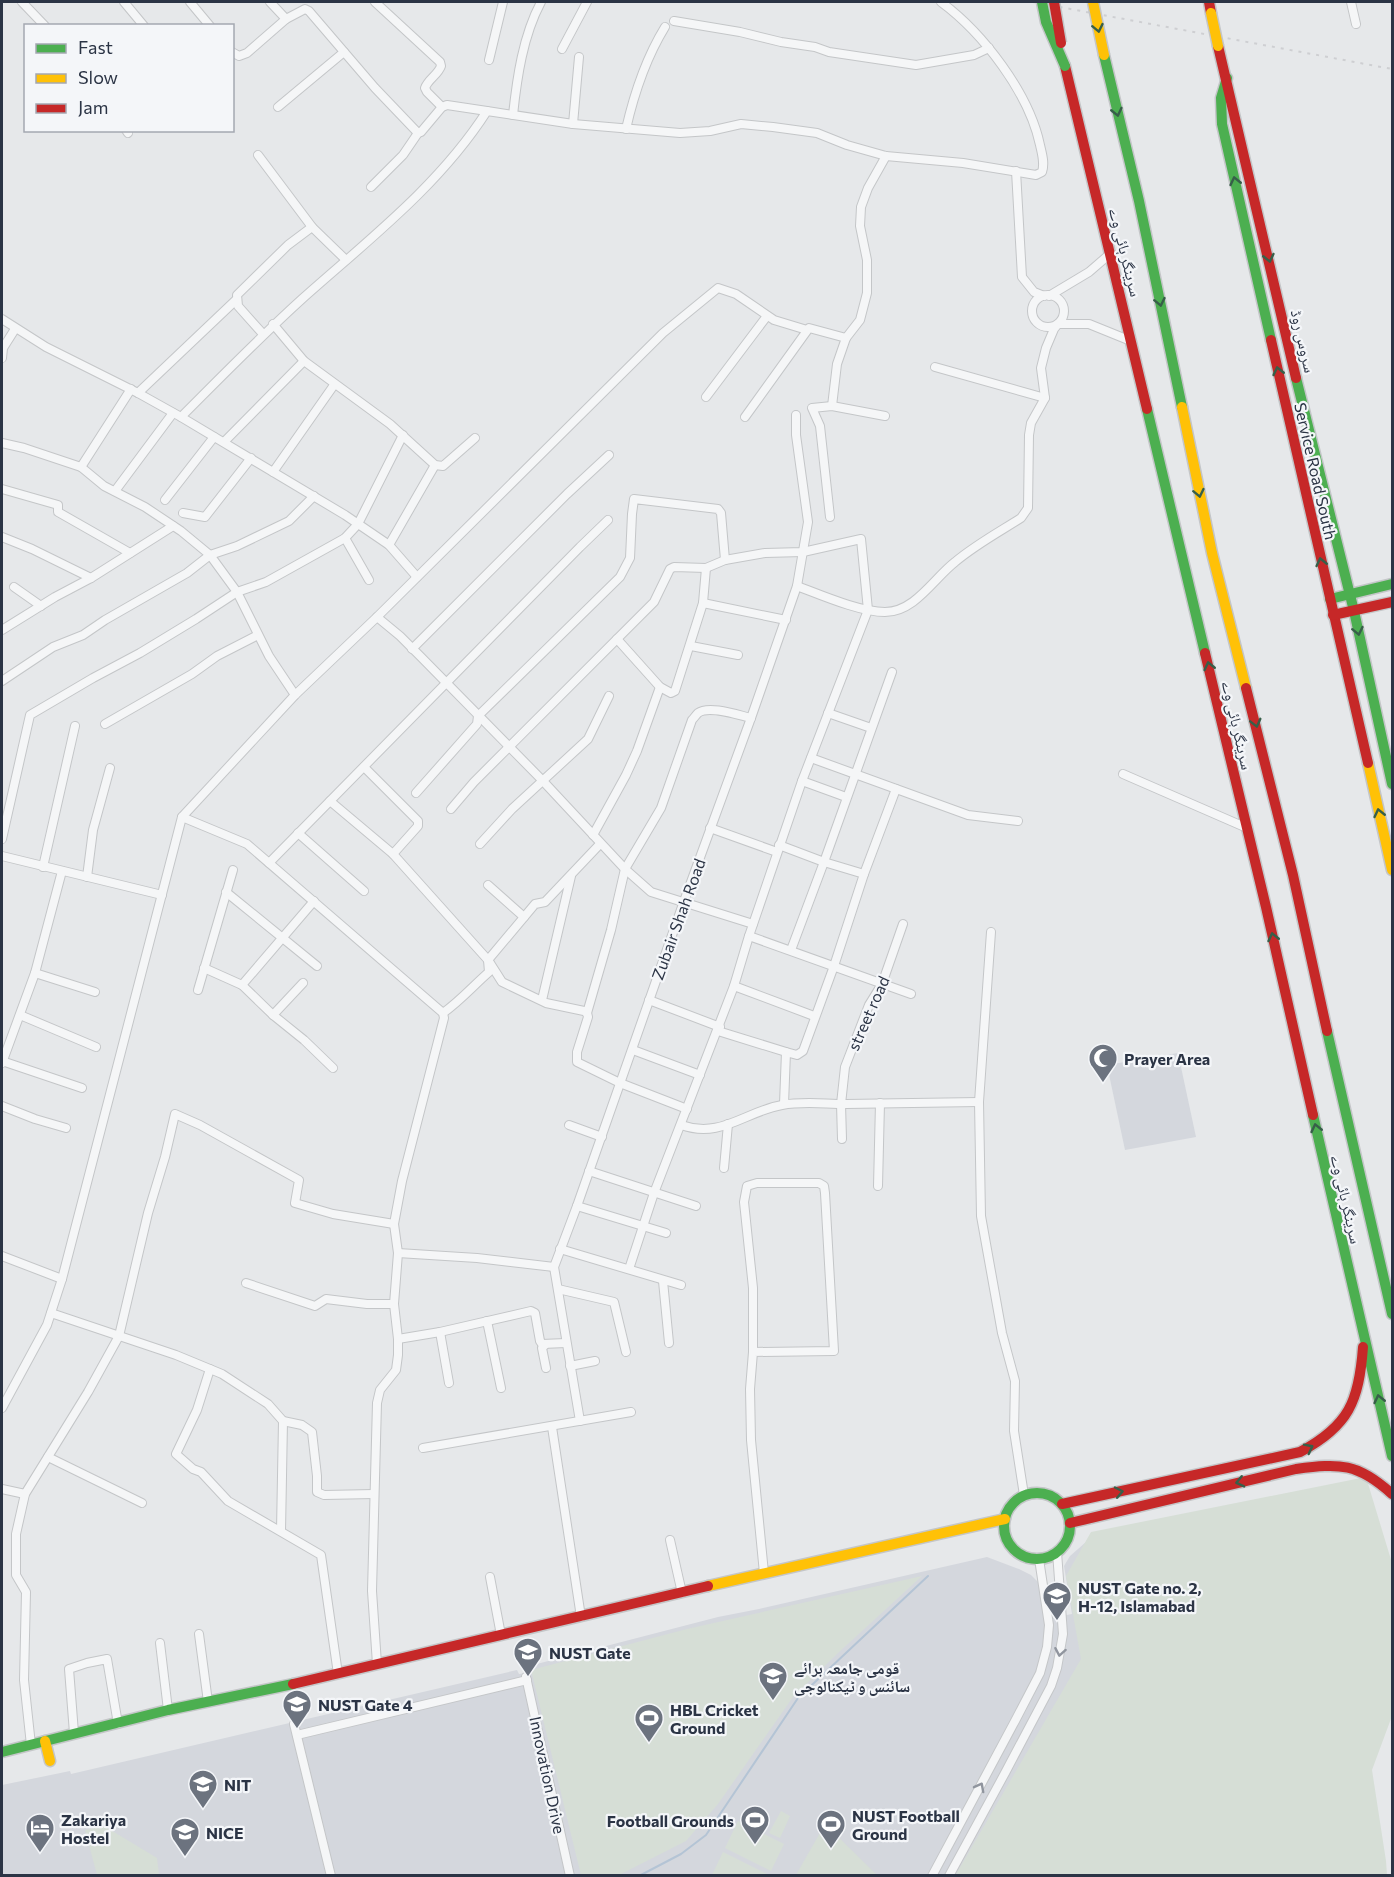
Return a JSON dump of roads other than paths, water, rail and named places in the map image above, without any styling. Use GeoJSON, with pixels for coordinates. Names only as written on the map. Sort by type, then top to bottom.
{"type":"FeatureCollection","features":[{"type":"Feature","properties":{"kind":"main road"},"geometry":{"type":"LineString","coordinates":[[1042,2],[1046,22],[1065,66]]}},
{"type":"Feature","properties":{"kind":"main road","name":"سرینگر ہائی وے"},"geometry":{"type":"LineString","coordinates":[[1054,2],[1065,66],[1247,828],[1392,1456]]}},
{"type":"Feature","properties":{"kind":"main road","name":"سرینگر ہائی وے"},"geometry":{"type":"LineString","coordinates":[[1093,2],[1139,201],[1212,553],[1293,875],[1348,1128],[1392,1314]]}},
{"type":"Feature","properties":{"kind":"main road","name":"سروس روڈ"},"geometry":{"type":"LineString","coordinates":[[1209,2],[1354,611],[1392,782]]}},
{"type":"Feature","properties":{"kind":"main road","name":"Service Road South"},"geometry":{"type":"LineString","coordinates":[[1227,78],[1220,94],[1220,116],[1392,870]]}},
{"type":"Feature","properties":{"kind":"main road"},"geometry":{"type":"LineString","coordinates":[[1330,599],[1392,584]]}},
{"type":"Feature","properties":{"kind":"main road"},"geometry":{"type":"LineString","coordinates":[[1333,615],[1392,602]]}},
{"type":"Feature","properties":{"kind":"main road"},"geometry":{"type":"LineString","coordinates":[[1062,1504],[1300,1452],[1314,1446],[1328,1436],[1353,1406],[1359,1382],[1364,1336]]}},
{"type":"Feature","properties":{"kind":"main road"},"geometry":{"type":"LineString","coordinates":[[1070,1523],[1284,1472],[1324,1465],[1359,1470],[1375,1478],[1392,1494]]}},
{"type":"Feature","properties":{"kind":"main road"},"geometry":{"type":"LineString","coordinates":[[1045,1493],[1062,1504],[1067,1513],[1070,1523],[1069,1534],[1057,1552],[1048,1557],[1039,1559],[1023,1556],[1006,1539],[1004,1529],[1008,1509],[1024,1495],[1045,1493]]}},
{"type":"Feature","properties":{"kind":"main road"},"geometry":{"type":"LineString","coordinates":[[2,1752],[168,1710],[338,1674],[764,1573],[1005,1519]]}},
{"type":"Feature","properties":{"kind":"main road"},"geometry":{"type":"LineString","coordinates":[[45,1741],[50,1761]]}},
{"type":"Feature","properties":{"kind":"street"},"geometry":{"type":"LineString","coordinates":[[22,2],[43,24]]}},
{"type":"Feature","properties":{"kind":"street"},"geometry":{"type":"LineString","coordinates":[[124,2],[142,24]]}},
{"type":"Feature","properties":{"kind":"street"},"geometry":{"type":"LineString","coordinates":[[190,2],[208,24]]}},
{"type":"Feature","properties":{"kind":"street"},"geometry":{"type":"LineString","coordinates":[[270,2],[286,19]]}},
{"type":"Feature","properties":{"kind":"street"},"geometry":{"type":"LineString","coordinates":[[375,2],[440,62],[440,70],[425,88],[442,107]]}},
{"type":"Feature","properties":{"kind":"street"},"geometry":{"type":"LineString","coordinates":[[489,60],[503,2]]}},
{"type":"Feature","properties":{"kind":"street"},"geometry":{"type":"LineString","coordinates":[[513,115],[515,92],[530,21],[541,2]]}},
{"type":"Feature","properties":{"kind":"street"},"geometry":{"type":"LineString","coordinates":[[562,49],[587,2]]}},
{"type":"Feature","properties":{"kind":"street"},"geometry":{"type":"LineString","coordinates":[[370,187],[403,155],[418,133],[442,107],[447,105],[573,124],[680,133],[710,131],[741,124],[762,126],[818,133],[886,156],[963,163],[1036,175],[1042,172],[1044,166],[1039,137],[1023,98],[989,48],[941,2]]}},
{"type":"Feature","properties":{"kind":"street"},"geometry":{"type":"LineString","coordinates":[[1351,2],[1356,24]]}},
{"type":"Feature","properties":{"kind":"street"},"geometry":{"type":"LineString","coordinates":[[234,53],[239,56],[247,53],[286,19],[300,10],[309,11],[375,88],[418,133]]}},
{"type":"Feature","properties":{"kind":"street"},"geometry":{"type":"LineString","coordinates":[[674,21],[815,47],[829,52],[916,65],[974,55],[989,48]]}},
{"type":"Feature","properties":{"kind":"street"},"geometry":{"type":"LineString","coordinates":[[627,129],[632,105],[653,46],[665,27]]}},
{"type":"Feature","properties":{"kind":"street"},"geometry":{"type":"LineString","coordinates":[[278,106],[344,52]]}},
{"type":"Feature","properties":{"kind":"street"},"geometry":{"type":"LineString","coordinates":[[573,124],[579,57]]}},
{"type":"Feature","properties":{"kind":"street"},"geometry":{"type":"LineString","coordinates":[[181,417],[273,324],[438,175],[472,135],[487,111]]}},
{"type":"Feature","properties":{"kind":"street"},"geometry":{"type":"LineString","coordinates":[[258,155],[312,227],[346,260]]}},
{"type":"Feature","properties":{"kind":"street"},"geometry":{"type":"LineString","coordinates":[[832,406],[837,364],[846,338],[860,320],[867,293],[867,260],[860,226],[861,207],[868,188],[886,156]]}},
{"type":"Feature","properties":{"kind":"street"},"geometry":{"type":"LineString","coordinates":[[797,586],[868,610],[886,612],[901,609],[913,602],[955,561],[1021,518],[1028,508],[1029,435],[1031,423],[1045,398],[1041,368],[1046,348],[1063,318],[1064,310],[1062,303],[1056,298],[1034,292],[1022,278],[1016,171]]}},
{"type":"Feature","properties":{"kind":"street"},"geometry":{"type":"LineString","coordinates":[[263,334],[237,306],[237,295],[288,245],[312,227]]}},
{"type":"Feature","properties":{"kind":"street"},"geometry":{"type":"LineString","coordinates":[[1111,253],[1089,272],[1038,299],[1032,312],[1038,324],[1044,327],[1058,324],[1089,324],[1132,342]]}},
{"type":"Feature","properties":{"kind":"street"},"geometry":{"type":"LineString","coordinates":[[2,1408],[47,1325],[62,1279],[182,818],[295,695],[376,618],[663,333],[718,288],[736,294],[774,320],[846,338]]}},
{"type":"Feature","properties":{"kind":"street"},"geometry":{"type":"LineString","coordinates":[[81,467],[135,391],[237,299]]}},
{"type":"Feature","properties":{"kind":"street"},"geometry":{"type":"LineString","coordinates":[[706,397],[767,316]]}},
{"type":"Feature","properties":{"kind":"street"},"geometry":{"type":"LineString","coordinates":[[2,319],[46,347],[135,391],[181,417],[314,496],[389,545],[417,577]]}},
{"type":"Feature","properties":{"kind":"street"},"geometry":{"type":"LineString","coordinates":[[273,324],[304,361],[403,435],[435,465],[443,466],[475,438]]}},
{"type":"Feature","properties":{"kind":"street"},"geometry":{"type":"LineString","coordinates":[[2,358],[3,348],[15,329]]}},
{"type":"Feature","properties":{"kind":"street"},"geometry":{"type":"LineString","coordinates":[[746,417],[807,330]]}},
{"type":"Feature","properties":{"kind":"street"},"geometry":{"type":"LineString","coordinates":[[224,442],[304,361]]}},
{"type":"Feature","properties":{"kind":"street"},"geometry":{"type":"LineString","coordinates":[[935,368],[1045,398]]}},
{"type":"Feature","properties":{"kind":"street"},"geometry":{"type":"LineString","coordinates":[[273,472],[334,385]]}},
{"type":"Feature","properties":{"kind":"street"},"geometry":{"type":"LineString","coordinates":[[830,518],[820,426],[812,408],[832,406],[885,416]]}},
{"type":"Feature","properties":{"kind":"street"},"geometry":{"type":"LineString","coordinates":[[114,491],[172,413]]}},
{"type":"Feature","properties":{"kind":"street","name":"Zubair Shah Road"},"geometry":{"type":"LineString","coordinates":[[580,1421],[554,1267],[578,1206],[683,903],[797,586],[808,522],[796,435],[796,415]]}},
{"type":"Feature","properties":{"kind":"street"},"geometry":{"type":"LineString","coordinates":[[2,839],[30,716],[140,653],[237,592],[266,582],[345,537],[358,524],[403,435]]}},
{"type":"Feature","properties":{"kind":"street"},"geometry":{"type":"LineString","coordinates":[[165,500],[214,437]]}},
{"type":"Feature","properties":{"kind":"street"},"geometry":{"type":"LineString","coordinates":[[2,444],[24,448],[81,467],[105,486],[146,507],[210,555],[237,592],[269,656],[295,695]]}},
{"type":"Feature","properties":{"kind":"street"},"geometry":{"type":"LineString","coordinates":[[412,649],[609,455]]}},
{"type":"Feature","properties":{"kind":"street"},"geometry":{"type":"LineString","coordinates":[[183,513],[205,517],[250,458]]}},
{"type":"Feature","properties":{"kind":"street"},"geometry":{"type":"LineString","coordinates":[[389,545],[435,465]]}},
{"type":"Feature","properties":{"kind":"street"},"geometry":{"type":"LineString","coordinates":[[2,489],[58,505],[58,512],[130,553]]}},
{"type":"Feature","properties":{"kind":"street"},"geometry":{"type":"LineString","coordinates":[[2,681],[53,647],[83,635],[187,573],[210,555],[237,546],[289,521],[314,496]]}},
{"type":"Feature","properties":{"kind":"street"},"geometry":{"type":"LineString","coordinates":[[416,793],[477,724],[478,716],[620,577],[630,558],[634,500],[718,509],[721,513],[725,560]]}},
{"type":"Feature","properties":{"kind":"street"},"geometry":{"type":"LineString","coordinates":[[268,863],[608,520]]}},
{"type":"Feature","properties":{"kind":"street"},"geometry":{"type":"LineString","coordinates":[[2,630],[91,578],[173,526]]}},
{"type":"Feature","properties":{"kind":"street"},"geometry":{"type":"LineString","coordinates":[[2,537],[91,578]]}},
{"type":"Feature","properties":{"kind":"street"},"geometry":{"type":"LineString","coordinates":[[345,537],[369,580]]}},
{"type":"Feature","properties":{"kind":"street"},"geometry":{"type":"LineString","coordinates":[[451,809],[474,782],[654,602],[670,569],[674,567],[706,568],[725,560],[765,554],[803,552],[861,539],[868,610],[802,781],[719,1029],[642,1225],[629,1269]]}},
{"type":"Feature","properties":{"kind":"street"},"geometry":{"type":"LineString","coordinates":[[617,639],[660,687],[671,693],[675,691],[703,603],[706,568]]}},
{"type":"Feature","properties":{"kind":"street"},"geometry":{"type":"LineString","coordinates":[[14,587],[41,606]]}},
{"type":"Feature","properties":{"kind":"street"},"geometry":{"type":"LineString","coordinates":[[703,603],[786,620]]}},
{"type":"Feature","properties":{"kind":"street"},"geometry":{"type":"LineString","coordinates":[[376,618],[400,636],[543,780],[600,844],[651,892],[753,924]]}},
{"type":"Feature","properties":{"kind":"street"},"geometry":{"type":"LineString","coordinates":[[105,724],[192,674],[218,656],[258,635]]}},
{"type":"Feature","properties":{"kind":"street"},"geometry":{"type":"LineString","coordinates":[[691,646],[738,655]]}},
{"type":"Feature","properties":{"kind":"street"},"geometry":{"type":"LineString","coordinates":[[791,950],[892,672]]}},
{"type":"Feature","properties":{"kind":"street"},"geometry":{"type":"LineString","coordinates":[[593,835],[638,751],[660,687]]}},
{"type":"Feature","properties":{"kind":"street"},"geometry":{"type":"LineString","coordinates":[[480,844],[512,809],[588,739],[609,696]]}},
{"type":"Feature","properties":{"kind":"street"},"geometry":{"type":"LineString","coordinates":[[687,1108],[620,1083],[577,1062],[576,1052],[588,1017],[587,1013],[625,869],[661,808],[692,720],[698,713],[706,710],[751,718]]}},
{"type":"Feature","properties":{"kind":"street"},"geometry":{"type":"LineString","coordinates":[[828,713],[871,728]]}},
{"type":"Feature","properties":{"kind":"street"},"geometry":{"type":"LineString","coordinates":[[43,867],[75,726]]}},
{"type":"Feature","properties":{"kind":"street"},"geometry":{"type":"LineString","coordinates":[[811,758],[968,814],[1018,821]]}},
{"type":"Feature","properties":{"kind":"street"},"geometry":{"type":"LineString","coordinates":[[87,877],[93,831],[110,768]]}},
{"type":"Feature","properties":{"kind":"street"},"geometry":{"type":"LineString","coordinates":[[364,768],[418,821],[418,826],[393,854]]}},
{"type":"Feature","properties":{"kind":"street"},"geometry":{"type":"LineString","coordinates":[[1123,774],[1247,828]]}},
{"type":"Feature","properties":{"kind":"street"},"geometry":{"type":"LineString","coordinates":[[802,781],[846,797]]}},
{"type":"Feature","properties":{"kind":"street"},"geometry":{"type":"LineString","coordinates":[[649,1000],[719,1029],[786,1052],[797,1054],[803,1051],[896,789]]}},
{"type":"Feature","properties":{"kind":"street"},"geometry":{"type":"LineString","coordinates":[[330,801],[393,854],[488,960],[502,982],[542,1000],[587,1013]]}},
{"type":"Feature","properties":{"kind":"street"},"geometry":{"type":"LineString","coordinates":[[182,818],[247,844],[443,1013],[444,1018],[402,1181],[394,1224],[398,1253],[394,1304],[398,1339],[396,1370],[380,1390],[376,1403],[372,1591],[377,1664]]}},
{"type":"Feature","properties":{"kind":"street"},"geometry":{"type":"LineString","coordinates":[[710,828],[864,874]]}},
{"type":"Feature","properties":{"kind":"street"},"geometry":{"type":"LineString","coordinates":[[298,833],[364,891]]}},
{"type":"Feature","properties":{"kind":"street"},"geometry":{"type":"LineString","coordinates":[[443,1013],[456,1004],[489,972],[488,960],[535,904],[545,902],[600,844]]}},
{"type":"Feature","properties":{"kind":"street"},"geometry":{"type":"LineString","coordinates":[[2,856],[162,895]]}},
{"type":"Feature","properties":{"kind":"street"},"geometry":{"type":"LineString","coordinates":[[198,990],[233,870]]}},
{"type":"Feature","properties":{"kind":"street"},"geometry":{"type":"LineString","coordinates":[[62,871],[35,973],[2,1062],[82,1088]]}},
{"type":"Feature","properties":{"kind":"street"},"geometry":{"type":"LineString","coordinates":[[542,1000],[571,875]]}},
{"type":"Feature","properties":{"kind":"street"},"geometry":{"type":"LineString","coordinates":[[488,885],[524,916]]}},
{"type":"Feature","properties":{"kind":"street"},"geometry":{"type":"LineString","coordinates":[[226,892],[318,966]]}},
{"type":"Feature","properties":{"kind":"street"},"geometry":{"type":"LineString","coordinates":[[242,985],[314,901]]}},
{"type":"Feature","properties":{"kind":"street","name":"street road"},"geometry":{"type":"LineString","coordinates":[[842,1139],[845,1067],[869,1005],[882,984],[903,924]]}},
{"type":"Feature","properties":{"kind":"street"},"geometry":{"type":"LineString","coordinates":[[991,932],[979,1102],[981,1215],[1002,1334],[1015,1381],[1014,1431],[1024,1495]]}},
{"type":"Feature","properties":{"kind":"street"},"geometry":{"type":"LineString","coordinates":[[749,936],[911,994]]}},
{"type":"Feature","properties":{"kind":"street"},"geometry":{"type":"LineString","coordinates":[[204,968],[242,985],[273,1016],[304,1040],[333,1068]]}},
{"type":"Feature","properties":{"kind":"street"},"geometry":{"type":"LineString","coordinates":[[35,973],[95,992]]}},
{"type":"Feature","properties":{"kind":"street"},"geometry":{"type":"LineString","coordinates":[[273,1016],[303,983]]}},
{"type":"Feature","properties":{"kind":"street"},"geometry":{"type":"LineString","coordinates":[[734,986],[814,1016]]}},
{"type":"Feature","properties":{"kind":"street"},"geometry":{"type":"LineString","coordinates":[[20,1015],[96,1047]]}},
{"type":"Feature","properties":{"kind":"street"},"geometry":{"type":"LineString","coordinates":[[633,1050],[700,1075]]}},
{"type":"Feature","properties":{"kind":"street"},"geometry":{"type":"LineString","coordinates":[[784,1104],[786,1052]]}},
{"type":"Feature","properties":{"kind":"street"},"geometry":{"type":"LineString","coordinates":[[681,1125],[698,1130],[714,1129],[766,1108],[784,1104],[979,1102]]}},
{"type":"Feature","properties":{"kind":"street"},"geometry":{"type":"LineString","coordinates":[[878,1186],[880,1103]]}},
{"type":"Feature","properties":{"kind":"street"},"geometry":{"type":"LineString","coordinates":[[2,1106],[66,1128]]}},
{"type":"Feature","properties":{"kind":"street"},"geometry":{"type":"LineString","coordinates":[[31,1745],[24,1680],[26,1592],[16,1575],[16,1534],[25,1494],[88,1392],[119,1336],[148,1213],[175,1114],[200,1125],[299,1180],[295,1203],[333,1214],[394,1224]]}},
{"type":"Feature","properties":{"kind":"street"},"geometry":{"type":"LineString","coordinates":[[724,1168],[728,1124]]}},
{"type":"Feature","properties":{"kind":"street"},"geometry":{"type":"LineString","coordinates":[[569,1125],[602,1137]]}},
{"type":"Feature","properties":{"kind":"street"},"geometry":{"type":"LineString","coordinates":[[589,1172],[696,1206]]}},
{"type":"Feature","properties":{"kind":"street"},"geometry":{"type":"LineString","coordinates":[[753,1353],[834,1351],[825,1193],[824,1186],[819,1183],[757,1183],[747,1186],[744,1202],[753,1288],[751,1440],[764,1573]]}},
{"type":"Feature","properties":{"kind":"street"},"geometry":{"type":"LineString","coordinates":[[578,1206],[666,1233]]}},
{"type":"Feature","properties":{"kind":"street"},"geometry":{"type":"LineString","coordinates":[[560,1249],[681,1286]]}},
{"type":"Feature","properties":{"kind":"street"},"geometry":{"type":"LineString","coordinates":[[398,1253],[477,1258],[554,1267]]}},
{"type":"Feature","properties":{"kind":"street"},"geometry":{"type":"LineString","coordinates":[[2,1256],[62,1279]]}},
{"type":"Feature","properties":{"kind":"street"},"geometry":{"type":"LineString","coordinates":[[663,1281],[669,1343]]}},
{"type":"Feature","properties":{"kind":"street"},"geometry":{"type":"LineString","coordinates":[[246,1283],[315,1306],[326,1299],[367,1304],[394,1304]]}},
{"type":"Feature","properties":{"kind":"street"},"geometry":{"type":"LineString","coordinates":[[558,1289],[615,1302],[626,1352]]}},
{"type":"Feature","properties":{"kind":"street"},"geometry":{"type":"LineString","coordinates":[[398,1339],[440,1332],[531,1311],[535,1313],[542,1344],[566,1343]]}},
{"type":"Feature","properties":{"kind":"street"},"geometry":{"type":"LineString","coordinates":[[51,1313],[176,1355],[222,1374],[268,1404],[283,1421],[302,1425],[312,1432],[316,1454],[317,1492],[324,1496],[374,1494]]}},
{"type":"Feature","properties":{"kind":"street"},"geometry":{"type":"LineString","coordinates":[[487,1321],[501,1388]]}},
{"type":"Feature","properties":{"kind":"street"},"geometry":{"type":"LineString","coordinates":[[440,1332],[449,1383]]}},
{"type":"Feature","properties":{"kind":"street"},"geometry":{"type":"LineString","coordinates":[[545,1345],[542,1348],[546,1368]]}},
{"type":"Feature","properties":{"kind":"street"},"geometry":{"type":"LineString","coordinates":[[570,1366],[595,1361]]}},
{"type":"Feature","properties":{"kind":"street"},"geometry":{"type":"LineString","coordinates":[[210,1369],[197,1410],[176,1454],[193,1469],[201,1472],[228,1501],[321,1555],[338,1674]]}},
{"type":"Feature","properties":{"kind":"street"},"geometry":{"type":"LineString","coordinates":[[423,1448],[631,1412]]}},
{"type":"Feature","properties":{"kind":"street"},"geometry":{"type":"LineString","coordinates":[[281,1531],[283,1421]]}},
{"type":"Feature","properties":{"kind":"street"},"geometry":{"type":"LineString","coordinates":[[552,1426],[581,1617]]}},
{"type":"Feature","properties":{"kind":"street"},"geometry":{"type":"LineString","coordinates":[[48,1457],[142,1503]]}},
{"type":"Feature","properties":{"kind":"street"},"geometry":{"type":"LineString","coordinates":[[2,1489],[25,1494]]}},
{"type":"Feature","properties":{"kind":"street"},"geometry":{"type":"LineString","coordinates":[[670,1540],[682,1593]]}},
{"type":"Feature","properties":{"kind":"street"},"geometry":{"type":"LineString","coordinates":[[949,1875],[1010,1764],[1058,1668],[1063,1634],[1057,1552]]}},
{"type":"Feature","properties":{"kind":"street"},"geometry":{"type":"LineString","coordinates":[[932,1875],[1031,1691],[1045,1658],[1049,1625],[1039,1559]]}},
{"type":"Feature","properties":{"kind":"street"},"geometry":{"type":"LineString","coordinates":[[490,1577],[501,1635]]}},
{"type":"Feature","properties":{"kind":"street"},"geometry":{"type":"LineString","coordinates":[[199,1634],[208,1702]]}},
{"type":"Feature","properties":{"kind":"street"},"geometry":{"type":"LineString","coordinates":[[160,1643],[168,1710]]}},
{"type":"Feature","properties":{"kind":"street"},"geometry":{"type":"LineString","coordinates":[[74,1733],[69,1669],[87,1663],[107,1659],[118,1724]]}},
{"type":"Feature","properties":{"kind":"street","name":"Innovation Drive"},"geometry":{"type":"LineString","coordinates":[[297,1735],[526,1678],[570,1875]]}},
{"type":"Feature","properties":{"kind":"street"},"geometry":{"type":"LineString","coordinates":[[294,1724],[330,1875]]}},
{"type":"Feature","properties":{"kind":"street"},"geometry":{"type":"LineString","coordinates":[[956,1833],[968,1839]]}},
{"type":"Feature","properties":{"kind":"waterway"},"geometry":{"type":"LineString","coordinates":[[639,1876],[681,1854],[706,1835],[798,1698],[928,1576]]}},
{"type":"Feature","properties":{"kind":"railway"},"geometry":{"type":"LineString","coordinates":[[1033,2],[1392,69]]}},
{"type":"Feature","properties":{"kind":"place","name":"Prayer Area"},"geometry":{"type":"Point","coordinates":[1103,1084]}},
{"type":"Feature","properties":{"kind":"place","name":"NUST Gate no. 2, H-12, Islamabad"},"geometry":{"type":"Point","coordinates":[1057,1622]}},
{"type":"Feature","properties":{"kind":"place","name":"NUST Gate"},"geometry":{"type":"Point","coordinates":[528,1678]}},
{"type":"Feature","properties":{"kind":"place","name":"قومی جامعہ برائے سائنس و ٹیکنالوجی"},"geometry":{"type":"Point","coordinates":[773,1702]}},
{"type":"Feature","properties":{"kind":"place","name":"NUST Gate 4"},"geometry":{"type":"Point","coordinates":[297,1730]}},
{"type":"Feature","properties":{"kind":"place","name":"HBL Cricket Ground"},"geometry":{"type":"Point","coordinates":[649,1744]}},
{"type":"Feature","properties":{"kind":"place","name":"NIT"},"geometry":{"type":"Point","coordinates":[203,1810]}},
{"type":"Feature","properties":{"kind":"place","name":"Football Grounds"},"geometry":{"type":"Point","coordinates":[755,1846]}},
{"type":"Feature","properties":{"kind":"place","name":"NUST Football Ground"},"geometry":{"type":"Point","coordinates":[831,1850]}},
{"type":"Feature","properties":{"kind":"place","name":"Zakariya Hostel"},"geometry":{"type":"Point","coordinates":[40,1854]}},
{"type":"Feature","properties":{"kind":"place","name":"NICE"},"geometry":{"type":"Point","coordinates":[185,1858]}}]}
